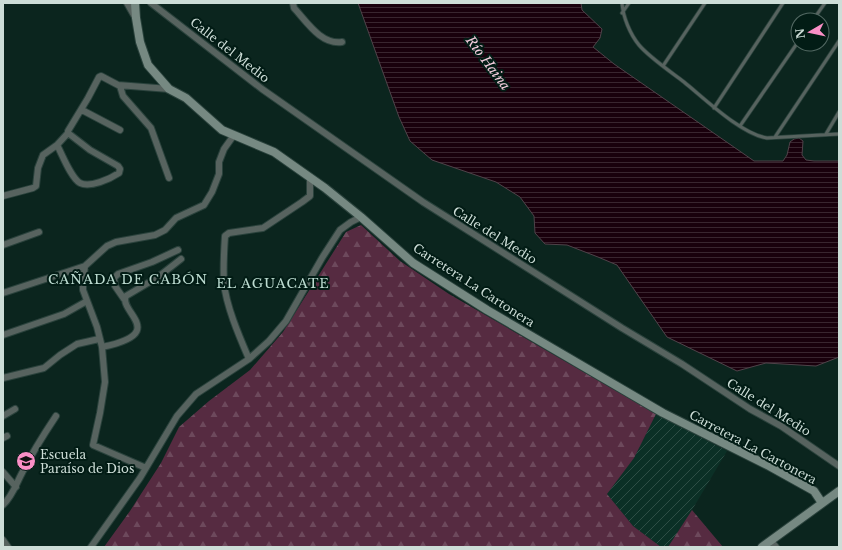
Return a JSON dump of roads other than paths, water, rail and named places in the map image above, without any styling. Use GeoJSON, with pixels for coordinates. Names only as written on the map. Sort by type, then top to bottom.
{"type":"FeatureCollection","features":[{"type":"Feature","properties":{"kind":"street"},"geometry":{"type":"LineString","coordinates":[[127,3],[136,18]]}},
{"type":"Feature","properties":{"kind":"street","name":"Carretera La Cartonera"},"geometry":{"type":"LineString","coordinates":[[135,3],[140,42],[148,65],[169,89],[186,98],[222,130],[274,152],[310,177],[361,217],[413,263],[480,306],[663,413],[814,491],[822,503]]}},
{"type":"Feature","properties":{"kind":"street","name":"Calle del Medio"},"geometry":{"type":"LineString","coordinates":[[151,3],[262,89],[423,202],[622,328],[682,364],[750,409],[781,426],[839,466]]}},
{"type":"Feature","properties":{"kind":"street"},"geometry":{"type":"LineString","coordinates":[[292,3],[294,8],[319,36],[334,43],[342,42]]}},
{"type":"Feature","properties":{"kind":"street"},"geometry":{"type":"LineString","coordinates":[[3,196],[36,186],[38,168],[43,155],[57,145],[68,133],[99,77],[101,76],[120,86],[169,89]]}},
{"type":"Feature","properties":{"kind":"street"},"geometry":{"type":"LineString","coordinates":[[120,86],[123,96],[151,128],[169,178]]}},
{"type":"Feature","properties":{"kind":"street"},"geometry":{"type":"LineString","coordinates":[[82,110],[120,130]]}},
{"type":"Feature","properties":{"kind":"street"},"geometry":{"type":"LineString","coordinates":[[57,145],[73,176],[80,183],[87,184],[100,182],[119,173],[120,169],[118,166],[90,150],[68,133]]}},
{"type":"Feature","properties":{"kind":"street"},"geometry":{"type":"LineString","coordinates":[[3,293],[85,266],[107,246],[123,240],[155,235],[165,230],[176,218],[204,205],[220,174],[219,162],[224,149],[234,135]]}},
{"type":"Feature","properties":{"kind":"street"},"geometry":{"type":"LineString","coordinates":[[249,359],[226,295],[224,283],[225,236],[262,228],[302,202],[310,196],[310,177]]}},
{"type":"Feature","properties":{"kind":"street"},"geometry":{"type":"LineString","coordinates":[[91,547],[146,468],[177,416],[196,394],[249,359],[269,341],[286,321],[340,230],[361,217]]}},
{"type":"Feature","properties":{"kind":"street"},"geometry":{"type":"LineString","coordinates":[[3,245],[39,232]]}},
{"type":"Feature","properties":{"kind":"street"},"geometry":{"type":"LineString","coordinates":[[102,346],[118,343],[131,337],[137,330],[138,324],[115,286],[114,278],[118,274],[152,262],[178,250]]}},
{"type":"Feature","properties":{"kind":"street"},"geometry":{"type":"LineString","coordinates":[[124,299],[126,296],[158,277],[182,259]]}},
{"type":"Feature","properties":{"kind":"street"},"geometry":{"type":"LineString","coordinates":[[85,266],[82,281],[85,296],[97,327],[102,346],[105,382],[100,413],[92,445],[146,468]]}},
{"type":"Feature","properties":{"kind":"street"},"geometry":{"type":"LineString","coordinates":[[3,335],[64,314],[87,301]]}},
{"type":"Feature","properties":{"kind":"street"},"geometry":{"type":"LineString","coordinates":[[3,378],[43,368],[77,344],[99,339]]}},
{"type":"Feature","properties":{"kind":"street"},"geometry":{"type":"LineString","coordinates":[[3,416],[15,409]]}},
{"type":"Feature","properties":{"kind":"street"},"geometry":{"type":"LineString","coordinates":[[3,505],[13,493],[22,472],[56,416]]}},
{"type":"Feature","properties":{"kind":"street"},"geometry":{"type":"LineString","coordinates":[[3,472],[16,487]]}},
{"type":"Feature","properties":{"kind":"street"},"geometry":{"type":"LineString","coordinates":[[762,547],[774,544],[822,503],[839,491]]}},
{"type":"Feature","properties":{"kind":"street"},"geometry":{"type":"LineString","coordinates":[[3,540],[8,547]]}},
{"type":"Feature","properties":{"kind":"lane"},"geometry":{"type":"LineString","coordinates":[[622,3],[622,13],[639,45],[714,108],[740,126],[759,137],[767,138],[839,134]]}},
{"type":"Feature","properties":{"kind":"lane"},"geometry":{"type":"LineString","coordinates":[[622,13],[629,3]]}},
{"type":"Feature","properties":{"kind":"lane"},"geometry":{"type":"LineString","coordinates":[[663,66],[705,3]]}},
{"type":"Feature","properties":{"kind":"lane"},"geometry":{"type":"LineString","coordinates":[[714,108],[783,3]]}},
{"type":"Feature","properties":{"kind":"lane"},"geometry":{"type":"LineString","coordinates":[[819,12],[825,3]]}},
{"type":"Feature","properties":{"kind":"lane"},"geometry":{"type":"LineString","coordinates":[[775,137],[839,41]]}},
{"type":"Feature","properties":{"kind":"lane"},"geometry":{"type":"LineString","coordinates":[[740,126],[791,52]]}},
{"type":"Feature","properties":{"kind":"lane"},"geometry":{"type":"LineString","coordinates":[[826,134],[839,112]]}},
{"type":"Feature","properties":{"kind":"water","name":"Río Haina"},"geometry":{"type":"Polygon","coordinates":[[[358,3],[581,3],[582,10],[602,29],[600,38],[593,47],[614,64],[754,161],[783,161],[787,155],[790,142],[799,138],[803,141],[802,155],[806,160],[839,161],[839,357],[816,366],[766,363],[737,371],[667,337],[617,265],[567,245],[545,244],[535,233],[534,216],[520,197],[496,182],[432,160],[410,141],[399,117],[358,3]]]}},
{"type":"Feature","properties":{"kind":"place","name":"Escuela Paraíso de Dios"},"geometry":{"type":"Point","coordinates":[26,461]}},
{"type":"Feature","properties":{"kind":"district","name":"CAÑADA DE CABÓN"},"geometry":{"type":"Point","coordinates":[128,279]}},
{"type":"Feature","properties":{"kind":"district","name":"EL AGUACATE"},"geometry":{"type":"Point","coordinates":[273,283]}}]}
